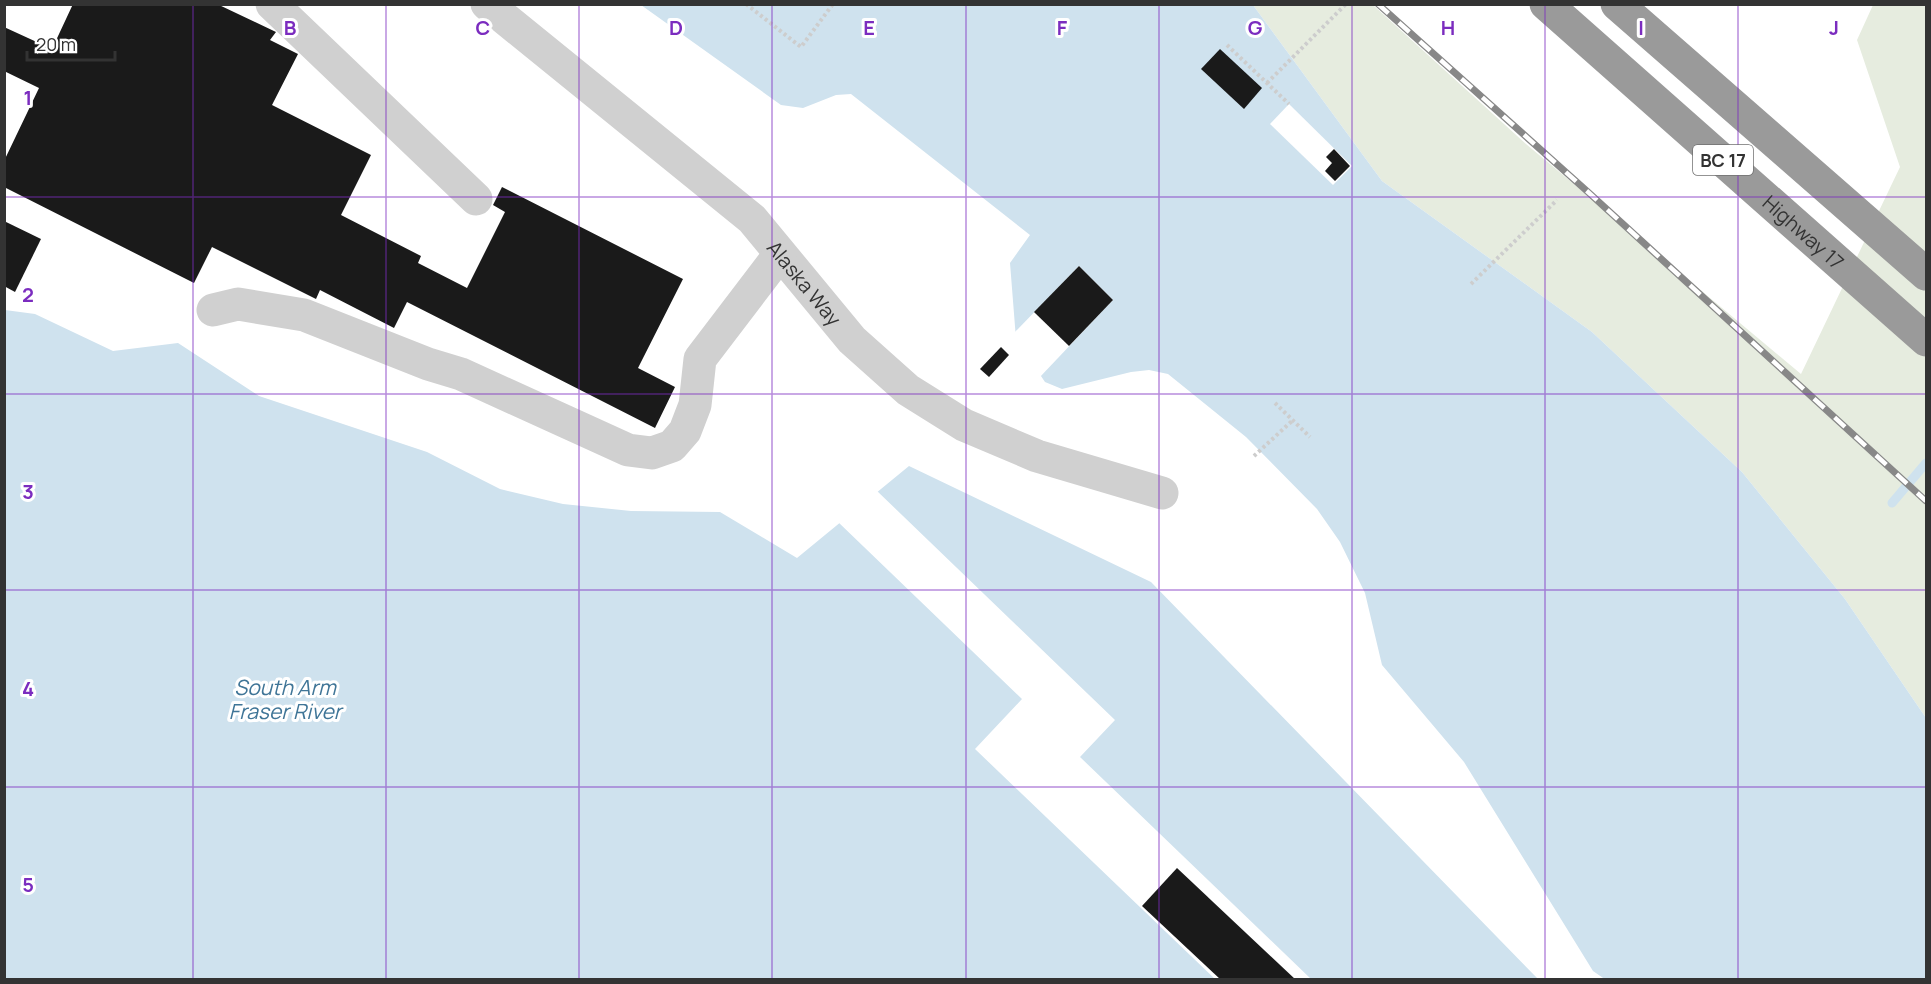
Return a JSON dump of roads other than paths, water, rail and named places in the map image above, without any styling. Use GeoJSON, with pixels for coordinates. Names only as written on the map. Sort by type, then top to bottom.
{"type":"FeatureCollection","features":[{"type":"Feature","properties":{"kind":"highway","name":"Highway 17"},"geometry":{"type":"LineString","coordinates":[[1546,4],[1926,340]]}},
{"type":"Feature","properties":{"kind":"highway","name":"BC 17"},"geometry":{"type":"LineString","coordinates":[[1617,4],[1926,274]]}},
{"type":"Feature","properties":{"kind":"street"},"geometry":{"type":"LineString","coordinates":[[272,4],[476,199]]}},
{"type":"Feature","properties":{"kind":"street","name":"Alaska Way"},"geometry":{"type":"LineString","coordinates":[[487,4],[752,219],[852,340],[917,396],[964,425],[1037,456],[1162,494]]}},
{"type":"Feature","properties":{"kind":"street"},"geometry":{"type":"LineString","coordinates":[[213,310],[238,304],[304,315],[428,364],[461,374],[628,450],[652,453],[672,446],[686,431],[695,405],[700,359],[780,254]]}},
{"type":"Feature","properties":{"kind":"water"},"geometry":{"type":"Polygon","coordinates":[[[641,5],[1253,5],[1382,181],[1592,332],[1742,472],[1845,599],[1926,718],[1926,979],[1606,980],[1593,971],[1464,762],[1382,665],[1365,593],[1340,542],[1317,509],[1246,437],[1168,374],[1149,370],[1131,372],[1062,389],[1045,382],[1016,339],[1010,263],[1030,235],[851,94],[836,95],[803,108],[781,105],[641,5]]]}},
{"type":"Feature","properties":{"kind":"water","name":"South Arm Fraser River"},"geometry":{"type":"Polygon","coordinates":[[[5,310],[35,314],[113,351],[178,343],[259,396],[427,452],[500,489],[563,504],[631,511],[720,512],[797,558],[909,466],[1151,582],[1538,979],[5,980],[5,310]]]}},
{"type":"Feature","properties":{"kind":"waterway"},"geometry":{"type":"LineString","coordinates":[[1892,503],[1926,463]]}},
{"type":"Feature","properties":{"kind":"railway"},"geometry":{"type":"LineString","coordinates":[[1378,4],[1588,192],[1926,501]]}}]}
